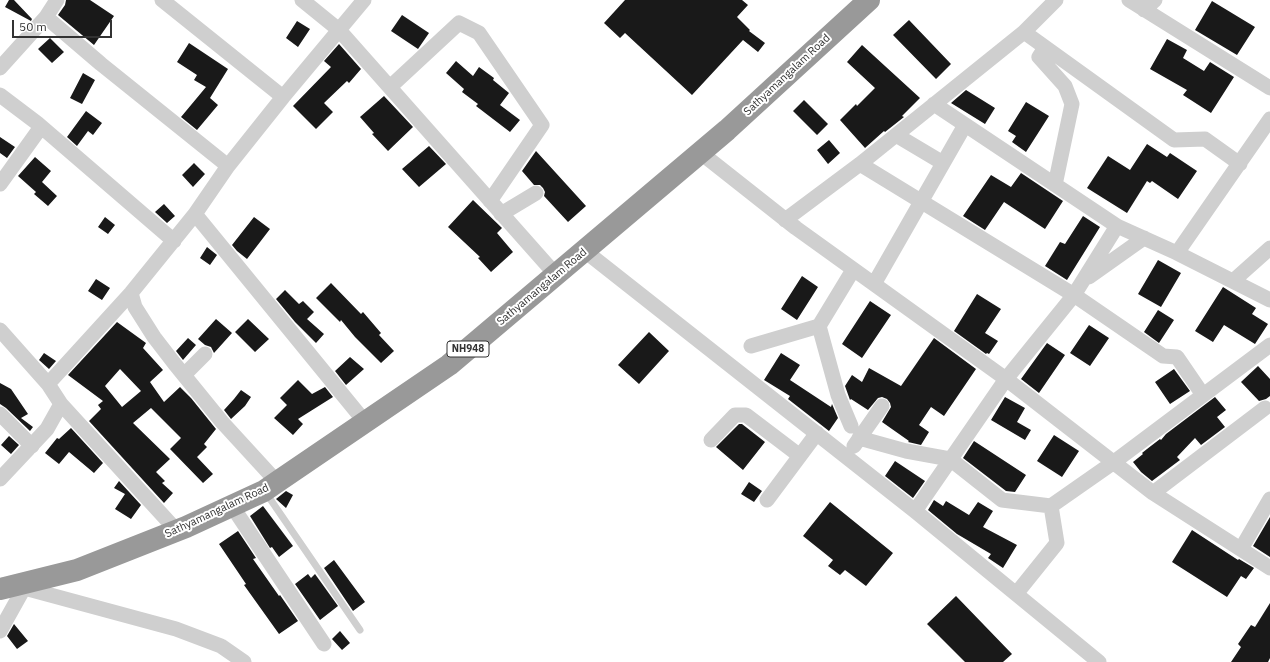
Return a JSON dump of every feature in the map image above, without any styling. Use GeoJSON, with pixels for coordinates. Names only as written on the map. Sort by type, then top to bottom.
{"type":"FeatureCollection","features":[{"type":"Feature","properties":{"kind":"highway","name":"Sathyamangalam Road"},"geometry":{"type":"LineString","coordinates":[[13,587],[78,570],[177,531],[270,487],[449,365],[728,130],[869,0]]}},
{"type":"Feature","properties":{"kind":"street"},"geometry":{"type":"LineString","coordinates":[[0,68],[46,17],[57,0]]}},
{"type":"Feature","properties":{"kind":"street"},"geometry":{"type":"LineString","coordinates":[[162,0],[283,96]]}},
{"type":"Feature","properties":{"kind":"street"},"geometry":{"type":"LineString","coordinates":[[302,0],[339,30],[556,275]]}},
{"type":"Feature","properties":{"kind":"street"},"geometry":{"type":"LineString","coordinates":[[48,384],[131,293],[174,241],[195,214],[228,166],[283,96],[364,0]]}},
{"type":"Feature","properties":{"kind":"street"},"geometry":{"type":"LineString","coordinates":[[785,220],[860,164],[1024,32],[1056,0]]}},
{"type":"Feature","properties":{"kind":"street"},"geometry":{"type":"LineString","coordinates":[[1129,0],[1150,5],[1270,88]]}},
{"type":"Feature","properties":{"kind":"street"},"geometry":{"type":"LineString","coordinates":[[46,17],[101,64],[228,166]]}},
{"type":"Feature","properties":{"kind":"street"},"geometry":{"type":"LineString","coordinates":[[390,87],[459,23],[479,33],[542,125],[490,201]]}},
{"type":"Feature","properties":{"kind":"street"},"geometry":{"type":"LineString","coordinates":[[1024,32],[1174,140],[1205,140],[1240,164]]}},
{"type":"Feature","properties":{"kind":"street"},"geometry":{"type":"LineString","coordinates":[[1045,48],[1039,57],[1065,86],[1072,104],[1055,184]]}},
{"type":"Feature","properties":{"kind":"street"},"geometry":{"type":"LineString","coordinates":[[0,95],[41,126],[174,241]]}},
{"type":"Feature","properties":{"kind":"street"},"geometry":{"type":"LineString","coordinates":[[934,104],[1117,226],[1177,253],[1270,300]]}},
{"type":"Feature","properties":{"kind":"street"},"geometry":{"type":"LineString","coordinates":[[1177,253],[1270,119]]}},
{"type":"Feature","properties":{"kind":"street"},"geometry":{"type":"LineString","coordinates":[[874,284],[965,125]]}},
{"type":"Feature","properties":{"kind":"street"},"geometry":{"type":"LineString","coordinates":[[0,184],[41,126]]}},
{"type":"Feature","properties":{"kind":"street"},"geometry":{"type":"LineString","coordinates":[[896,135],[943,163]]}},
{"type":"Feature","properties":{"kind":"street"},"geometry":{"type":"LineString","coordinates":[[701,153],[785,220],[1006,379],[1154,493],[1270,568]]}},
{"type":"Feature","properties":{"kind":"street"},"geometry":{"type":"LineString","coordinates":[[860,164],[921,201],[1078,288],[1163,356],[1176,357],[1203,395]]}},
{"type":"Feature","properties":{"kind":"street"},"geometry":{"type":"LineString","coordinates":[[501,214],[536,193]]}},
{"type":"Feature","properties":{"kind":"street"},"geometry":{"type":"LineString","coordinates":[[195,214],[365,422]]}},
{"type":"Feature","properties":{"kind":"street"},"geometry":{"type":"LineString","coordinates":[[915,511],[1006,379],[1078,288],[1117,226]]}},
{"type":"Feature","properties":{"kind":"street"},"geometry":{"type":"LineString","coordinates":[[1078,288],[1144,238]]}},
{"type":"Feature","properties":{"kind":"street"},"geometry":{"type":"LineString","coordinates":[[1233,281],[1270,248]]}},
{"type":"Feature","properties":{"kind":"street"},"geometry":{"type":"LineString","coordinates":[[585,251],[915,511],[1099,662]]}},
{"type":"Feature","properties":{"kind":"street"},"geometry":{"type":"LineString","coordinates":[[751,346],[819,326],[853,270]]}},
{"type":"Feature","properties":{"kind":"street"},"geometry":{"type":"LineString","coordinates":[[131,293],[135,307],[150,331],[222,422],[270,487]]}},
{"type":"Feature","properties":{"kind":"street"},"geometry":{"type":"LineString","coordinates":[[819,326],[838,395],[851,426]]}},
{"type":"Feature","properties":{"kind":"street"},"geometry":{"type":"LineString","coordinates":[[0,330],[48,384],[61,404],[177,531]]}},
{"type":"Feature","properties":{"kind":"street"},"geometry":{"type":"LineString","coordinates":[[860,438],[906,451],[950,459],[1002,500],[1051,506],[1114,462],[1270,345]]}},
{"type":"Feature","properties":{"kind":"street"},"geometry":{"type":"LineString","coordinates":[[184,375],[205,354]]}},
{"type":"Feature","properties":{"kind":"street"},"geometry":{"type":"LineString","coordinates":[[0,479],[47,429],[61,404]]}},
{"type":"Feature","properties":{"kind":"street"},"geometry":{"type":"LineString","coordinates":[[847,457],[882,406]]}},
{"type":"Feature","properties":{"kind":"street"},"geometry":{"type":"LineString","coordinates":[[1154,493],[1265,408]]}},
{"type":"Feature","properties":{"kind":"street"},"geometry":{"type":"LineString","coordinates":[[0,414],[32,446]]}},
{"type":"Feature","properties":{"kind":"street"},"geometry":{"type":"LineString","coordinates":[[711,440],[735,415],[746,415],[800,456]]}},
{"type":"Feature","properties":{"kind":"street"},"geometry":{"type":"LineString","coordinates":[[767,500],[817,433]]}},
{"type":"Feature","properties":{"kind":"street"},"geometry":{"type":"LineString","coordinates":[[1241,549],[1270,499]]}},
{"type":"Feature","properties":{"kind":"street"},"geometry":{"type":"LineString","coordinates":[[232,506],[324,644]]}},
{"type":"Feature","properties":{"kind":"street"},"geometry":{"type":"LineString","coordinates":[[1016,594],[1057,543],[1051,506]]}},
{"type":"Feature","properties":{"kind":"street"},"geometry":{"type":"LineString","coordinates":[[0,631],[13,587],[176,629],[221,646],[244,662]]}},
{"type":"Feature","properties":{"kind":"lane"},"geometry":{"type":"LineString","coordinates":[[270,487],[360,630]]}},
{"type":"Feature","properties":{"kind":"building"},"geometry":{"type":"Polygon","coordinates":[[[9,0],[14,0],[32,19],[31,21],[5,7],[9,0]]]}},
{"type":"Feature","properties":{"kind":"building"},"geometry":{"type":"Polygon","coordinates":[[[66,0],[90,0],[114,16],[94,45],[58,15],[65,5],[66,0]]]}},
{"type":"Feature","properties":{"kind":"building"},"geometry":{"type":"Polygon","coordinates":[[[625,0],[742,0],[748,5],[737,17],[750,30],[749,31],[765,43],[758,52],[743,40],[692,95],[625,33],[620,38],[604,23],[625,0]]]}},
{"type":"Feature","properties":{"kind":"building"},"geometry":{"type":"Polygon","coordinates":[[[1212,1],[1255,27],[1237,55],[1195,30],[1212,1]]]}},
{"type":"Feature","properties":{"kind":"building"},"geometry":{"type":"Polygon","coordinates":[[[402,15],[429,33],[418,49],[391,31],[402,15]]]}},
{"type":"Feature","properties":{"kind":"building"},"geometry":{"type":"Polygon","coordinates":[[[909,20],[951,64],[936,79],[893,35],[909,20]]]}},
{"type":"Feature","properties":{"kind":"building"},"geometry":{"type":"Polygon","coordinates":[[[297,21],[310,29],[298,47],[286,38],[297,21]]]}},
{"type":"Feature","properties":{"kind":"building"},"geometry":{"type":"Polygon","coordinates":[[[50,38],[64,52],[52,63],[38,49],[50,38]]]}},
{"type":"Feature","properties":{"kind":"building"},"geometry":{"type":"Polygon","coordinates":[[[1167,39],[1187,50],[1183,58],[1204,71],[1210,62],[1234,77],[1211,113],[1183,95],[1187,90],[1150,69],[1167,39]]]}},
{"type":"Feature","properties":{"kind":"building"},"geometry":{"type":"Polygon","coordinates":[[[189,43],[228,69],[210,98],[218,105],[197,130],[181,117],[206,87],[194,80],[197,75],[177,62],[189,43]]]}},
{"type":"Feature","properties":{"kind":"building"},"geometry":{"type":"Polygon","coordinates":[[[339,44],[361,69],[349,83],[347,81],[324,103],[333,112],[316,129],[293,106],[331,67],[324,61],[339,44]]]}},
{"type":"Feature","properties":{"kind":"building"},"geometry":{"type":"Polygon","coordinates":[[[862,45],[920,98],[902,116],[904,117],[885,132],[884,131],[865,148],[840,120],[875,88],[847,62],[862,45]]]}},
{"type":"Feature","properties":{"kind":"building"},"geometry":{"type":"Polygon","coordinates":[[[456,61],[473,76],[479,67],[494,78],[493,80],[509,93],[500,105],[520,120],[510,132],[476,106],[478,104],[462,92],[464,89],[446,73],[456,61]]]}},
{"type":"Feature","properties":{"kind":"building"},"geometry":{"type":"Polygon","coordinates":[[[83,73],[95,80],[82,104],[70,98],[83,73]]]}},
{"type":"Feature","properties":{"kind":"building"},"geometry":{"type":"Polygon","coordinates":[[[966,90],[995,108],[985,124],[951,103],[966,90]]]}},
{"type":"Feature","properties":{"kind":"building"},"geometry":{"type":"Polygon","coordinates":[[[384,96],[413,127],[388,151],[372,134],[374,133],[360,117],[384,96]]]}},
{"type":"Feature","properties":{"kind":"building"},"geometry":{"type":"Polygon","coordinates":[[[804,100],[828,124],[817,135],[793,111],[804,100]]]}},
{"type":"Feature","properties":{"kind":"building"},"geometry":{"type":"Polygon","coordinates":[[[1026,102],[1049,116],[1026,152],[1012,142],[1016,136],[1008,131],[1026,102]]]}},
{"type":"Feature","properties":{"kind":"building"},"geometry":{"type":"Polygon","coordinates":[[[86,111],[102,123],[93,135],[88,131],[77,146],[67,137],[86,111]]]}},
{"type":"Feature","properties":{"kind":"building"},"geometry":{"type":"Polygon","coordinates":[[[0,137],[15,147],[7,158],[0,153],[0,137]]]}},
{"type":"Feature","properties":{"kind":"building"},"geometry":{"type":"Polygon","coordinates":[[[829,140],[840,153],[828,164],[817,150],[829,140]]]}},
{"type":"Feature","properties":{"kind":"building"},"geometry":{"type":"Polygon","coordinates":[[[1147,144],[1167,157],[1170,153],[1197,171],[1178,199],[1152,181],[1150,183],[1147,181],[1127,213],[1087,188],[1108,156],[1130,170],[1147,144]]]}},
{"type":"Feature","properties":{"kind":"building"},"geometry":{"type":"Polygon","coordinates":[[[429,146],[446,164],[419,187],[402,169],[429,146]]]}},
{"type":"Feature","properties":{"kind":"building"},"geometry":{"type":"Polygon","coordinates":[[[536,151],[586,206],[568,222],[544,196],[545,192],[543,188],[540,185],[534,185],[522,171],[536,151]]]}},
{"type":"Feature","properties":{"kind":"building"},"geometry":{"type":"Polygon","coordinates":[[[35,157],[51,171],[42,182],[57,196],[48,206],[34,194],[36,192],[18,176],[35,157]]]}},
{"type":"Feature","properties":{"kind":"building"},"geometry":{"type":"Polygon","coordinates":[[[194,163],[205,174],[193,187],[182,175],[194,163]]]}},
{"type":"Feature","properties":{"kind":"building"},"geometry":{"type":"Polygon","coordinates":[[[1021,173],[1063,201],[1045,229],[1004,202],[985,230],[963,216],[991,175],[1011,187],[1021,173]]]}},
{"type":"Feature","properties":{"kind":"building"},"geometry":{"type":"Polygon","coordinates":[[[473,200],[502,228],[497,233],[513,252],[491,272],[478,258],[480,257],[448,227],[473,200]]]}},
{"type":"Feature","properties":{"kind":"building"},"geometry":{"type":"Polygon","coordinates":[[[164,204],[175,216],[167,223],[155,212],[164,204]]]}},
{"type":"Feature","properties":{"kind":"building"},"geometry":{"type":"Polygon","coordinates":[[[1083,216],[1100,227],[1067,280],[1045,266],[1060,242],[1065,244],[1083,216]]]}},
{"type":"Feature","properties":{"kind":"building"},"geometry":{"type":"Polygon","coordinates":[[[105,217],[115,225],[108,234],[98,227],[105,217]]]}},
{"type":"Feature","properties":{"kind":"building"},"geometry":{"type":"Polygon","coordinates":[[[254,217],[270,229],[247,259],[232,245],[254,217]]]}},
{"type":"Feature","properties":{"kind":"building"},"geometry":{"type":"Polygon","coordinates":[[[207,247],[217,255],[210,265],[200,258],[207,247]]]}},
{"type":"Feature","properties":{"kind":"building"},"geometry":{"type":"Polygon","coordinates":[[[1158,260],[1181,273],[1161,307],[1138,294],[1158,260]]]}},
{"type":"Feature","properties":{"kind":"building"},"geometry":{"type":"Polygon","coordinates":[[[802,276],[818,287],[797,320],[781,309],[802,276]]]}},
{"type":"Feature","properties":{"kind":"building"},"geometry":{"type":"Polygon","coordinates":[[[96,279],[110,288],[102,300],[88,291],[96,279]]]}},
{"type":"Feature","properties":{"kind":"building"},"geometry":{"type":"Polygon","coordinates":[[[331,283],[361,314],[363,312],[381,333],[379,335],[394,351],[381,363],[355,337],[341,320],[340,322],[316,298],[331,283]]]}},
{"type":"Feature","properties":{"kind":"building"},"geometry":{"type":"Polygon","coordinates":[[[1223,287],[1256,308],[1252,314],[1268,324],[1255,344],[1224,325],[1213,342],[1195,331],[1223,287]]]}},
{"type":"Feature","properties":{"kind":"building"},"geometry":{"type":"Polygon","coordinates":[[[285,290],[299,304],[303,301],[314,312],[307,319],[324,334],[316,343],[295,322],[276,299],[285,290]]]}},
{"type":"Feature","properties":{"kind":"building"},"geometry":{"type":"Polygon","coordinates":[[[977,294],[1001,309],[985,333],[998,341],[989,354],[986,354],[954,331],[977,294]]]}},
{"type":"Feature","properties":{"kind":"building"},"geometry":{"type":"Polygon","coordinates":[[[870,301],[891,315],[862,358],[842,344],[870,301]]]}},
{"type":"Feature","properties":{"kind":"building"},"geometry":{"type":"Polygon","coordinates":[[[1158,310],[1174,320],[1159,343],[1144,332],[1158,310]]]}},
{"type":"Feature","properties":{"kind":"building"},"geometry":{"type":"Polygon","coordinates":[[[216,319],[232,333],[214,353],[211,347],[205,345],[198,339],[216,319]]]}},
{"type":"Feature","properties":{"kind":"building"},"geometry":{"type":"Polygon","coordinates":[[[248,319],[269,339],[255,352],[235,332],[248,319]]]}},
{"type":"Feature","properties":{"kind":"building"},"geometry":{"type":"Polygon","coordinates":[[[117,322],[146,343],[143,348],[163,370],[150,382],[164,402],[180,387],[216,429],[204,444],[207,447],[197,457],[213,474],[203,483],[170,449],[181,438],[151,408],[133,423],[170,459],[156,472],[165,481],[162,483],[173,493],[164,503],[89,421],[101,409],[98,405],[103,401],[68,375],[117,322]],[[120,369],[105,386],[122,407],[141,391],[120,369]]]}},
{"type":"Feature","properties":{"kind":"building"},"geometry":{"type":"Polygon","coordinates":[[[1089,325],[1109,338],[1090,366],[1070,353],[1089,325]]]}},
{"type":"Feature","properties":{"kind":"building"},"geometry":{"type":"Polygon","coordinates":[[[649,332],[669,351],[639,384],[618,365],[649,332]]]}},
{"type":"Feature","properties":{"kind":"building"},"geometry":{"type":"Polygon","coordinates":[[[188,338],[196,345],[183,360],[176,351],[188,338]]]}},
{"type":"Feature","properties":{"kind":"building"},"geometry":{"type":"Polygon","coordinates":[[[934,338],[976,369],[944,416],[931,407],[919,425],[929,432],[921,445],[908,442],[909,441],[882,422],[891,407],[887,399],[882,397],[878,398],[868,410],[851,399],[850,400],[845,386],[852,375],[862,382],[869,368],[901,386],[934,338]]]}},
{"type":"Feature","properties":{"kind":"building"},"geometry":{"type":"Polygon","coordinates":[[[1047,343],[1065,355],[1039,393],[1021,379],[1047,343]]]}},
{"type":"Feature","properties":{"kind":"building"},"geometry":{"type":"Polygon","coordinates":[[[44,353],[56,361],[49,369],[39,360],[44,353]]]}},
{"type":"Feature","properties":{"kind":"building"},"geometry":{"type":"Polygon","coordinates":[[[781,353],[800,365],[790,380],[831,407],[832,404],[838,418],[829,431],[788,399],[790,396],[764,380],[781,353]]]}},
{"type":"Feature","properties":{"kind":"building"},"geometry":{"type":"Polygon","coordinates":[[[350,357],[364,369],[346,385],[335,371],[350,357]]]}},
{"type":"Feature","properties":{"kind":"building"},"geometry":{"type":"Polygon","coordinates":[[[1258,366],[1270,379],[1270,396],[1259,401],[1241,382],[1258,366]]]}},
{"type":"Feature","properties":{"kind":"building"},"geometry":{"type":"Polygon","coordinates":[[[1174,369],[1190,391],[1170,404],[1155,382],[1174,369]]]}},
{"type":"Feature","properties":{"kind":"building"},"geometry":{"type":"Polygon","coordinates":[[[298,380],[312,394],[325,387],[333,397],[298,419],[303,424],[293,435],[274,418],[287,405],[280,398],[298,380]]]}},
{"type":"Feature","properties":{"kind":"building"},"geometry":{"type":"Polygon","coordinates":[[[0,383],[11,389],[28,414],[21,418],[33,427],[30,431],[0,404],[0,383]]]}},
{"type":"Feature","properties":{"kind":"building"},"geometry":{"type":"Polygon","coordinates":[[[241,390],[251,397],[245,406],[231,419],[224,410],[241,390]]]}},
{"type":"Feature","properties":{"kind":"building"},"geometry":{"type":"Polygon","coordinates":[[[1005,397],[1025,408],[1017,422],[1031,430],[1025,440],[991,420],[1005,397]]]}},
{"type":"Feature","properties":{"kind":"building"},"geometry":{"type":"Polygon","coordinates":[[[1215,397],[1226,410],[1217,417],[1225,427],[1201,445],[1195,438],[1177,457],[1180,460],[1152,481],[1141,472],[1133,462],[1147,449],[1160,439],[1161,440],[1166,434],[1215,397]]]}},
{"type":"Feature","properties":{"kind":"building"},"geometry":{"type":"Polygon","coordinates":[[[739,424],[742,424],[765,442],[743,470],[716,447],[739,424]]]}},
{"type":"Feature","properties":{"kind":"building"},"geometry":{"type":"Polygon","coordinates":[[[71,428],[103,463],[94,473],[69,452],[59,464],[45,453],[57,438],[59,439],[71,428]]]}},
{"type":"Feature","properties":{"kind":"building"},"geometry":{"type":"Polygon","coordinates":[[[1054,435],[1079,451],[1062,477],[1037,461],[1054,435]]]}},
{"type":"Feature","properties":{"kind":"building"},"geometry":{"type":"Polygon","coordinates":[[[9,436],[19,445],[11,454],[1,445],[9,436]]]}},
{"type":"Feature","properties":{"kind":"building"},"geometry":{"type":"Polygon","coordinates":[[[974,441],[1026,475],[1015,492],[1006,491],[963,458],[974,441]]]}},
{"type":"Feature","properties":{"kind":"building"},"geometry":{"type":"Polygon","coordinates":[[[895,461],[925,481],[913,498],[885,476],[895,461]]]}},
{"type":"Feature","properties":{"kind":"building"},"geometry":{"type":"Polygon","coordinates":[[[119,481],[141,505],[131,519],[115,509],[125,494],[114,488],[119,481]]]}},
{"type":"Feature","properties":{"kind":"building"},"geometry":{"type":"Polygon","coordinates":[[[749,482],[762,491],[754,502],[741,494],[749,482]]]}},
{"type":"Feature","properties":{"kind":"building"},"geometry":{"type":"Polygon","coordinates":[[[286,491],[293,495],[286,508],[276,499],[286,491]]]}},
{"type":"Feature","properties":{"kind":"building"},"geometry":{"type":"Polygon","coordinates":[[[934,500],[943,506],[946,501],[969,515],[978,502],[993,511],[983,527],[1017,545],[1003,568],[988,558],[991,554],[957,534],[928,510],[934,500]]]}},
{"type":"Feature","properties":{"kind":"building"},"geometry":{"type":"Polygon","coordinates":[[[830,502],[893,553],[866,586],[845,570],[840,575],[828,566],[833,560],[803,536],[830,502]]]}},
{"type":"Feature","properties":{"kind":"building"},"geometry":{"type":"Polygon","coordinates":[[[263,506],[293,546],[279,557],[272,547],[270,548],[250,516],[263,506]]]}},
{"type":"Feature","properties":{"kind":"building"},"geometry":{"type":"Polygon","coordinates":[[[1270,517],[1270,557],[1253,546],[1270,517]]]}},
{"type":"Feature","properties":{"kind":"building"},"geometry":{"type":"Polygon","coordinates":[[[1192,530],[1238,560],[1239,559],[1254,568],[1246,579],[1241,576],[1227,597],[1172,562],[1192,530]]]}},
{"type":"Feature","properties":{"kind":"building"},"geometry":{"type":"Polygon","coordinates":[[[238,531],[256,558],[253,559],[298,621],[279,634],[244,585],[246,584],[219,544],[238,531]]]}},
{"type":"Feature","properties":{"kind":"building"},"geometry":{"type":"Polygon","coordinates":[[[334,560],[365,602],[353,611],[324,568],[334,560]]]}},
{"type":"Feature","properties":{"kind":"building"},"geometry":{"type":"Polygon","coordinates":[[[308,574],[311,578],[315,574],[338,606],[320,620],[295,584],[308,574]]]}},
{"type":"Feature","properties":{"kind":"building"},"geometry":{"type":"Polygon","coordinates":[[[956,596],[1012,654],[1003,662],[965,662],[927,624],[956,596]]]}},
{"type":"Feature","properties":{"kind":"building"},"geometry":{"type":"Polygon","coordinates":[[[1270,603],[1270,658],[1268,662],[1231,662],[1241,647],[1238,644],[1251,625],[1255,627],[1270,603]]]}},
{"type":"Feature","properties":{"kind":"building"},"geometry":{"type":"Polygon","coordinates":[[[14,624],[28,641],[17,649],[7,636],[14,624]]]}},
{"type":"Feature","properties":{"kind":"building"},"geometry":{"type":"Polygon","coordinates":[[[340,631],[350,643],[342,650],[332,639],[340,631]]]}}]}
